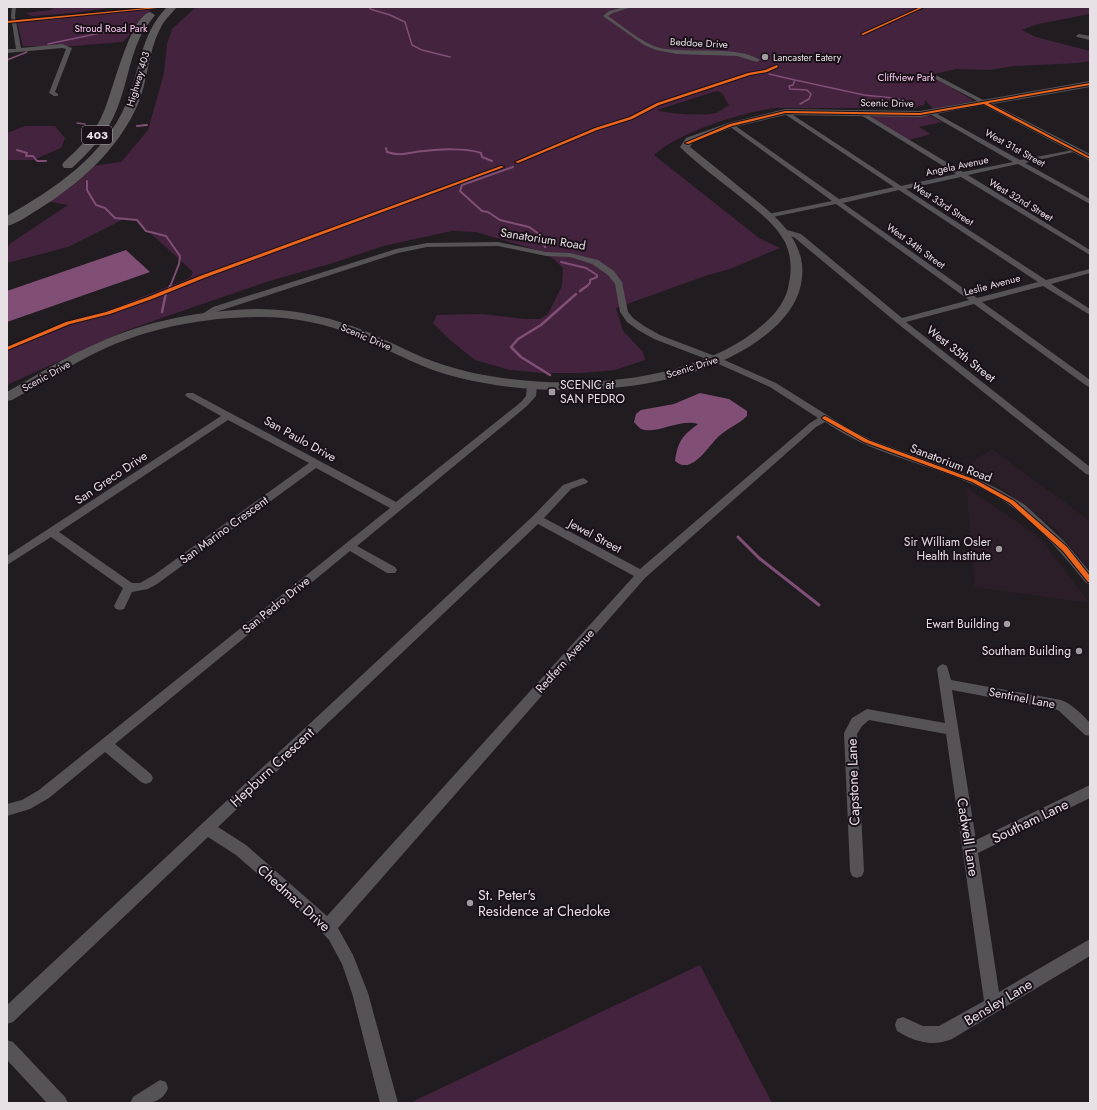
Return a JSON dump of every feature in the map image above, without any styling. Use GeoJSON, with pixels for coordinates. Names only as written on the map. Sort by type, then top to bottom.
{"type":"FeatureCollection","features":[{"type":"Feature","properties":{"kind":"highway","name":"Highway 403"},"geometry":{"type":"LineString","coordinates":[[60,172],[79,155],[100,130],[111,111],[140,26],[159,7]]}},
{"type":"Feature","properties":{"kind":"highway","name":"Highway 403"},"geometry":{"type":"LineString","coordinates":[[7,222],[69,181],[102,153],[113,138],[132,104],[150,37],[156,25],[172,7]]}},
{"type":"Feature","properties":{"kind":"street"},"geometry":{"type":"LineString","coordinates":[[14,7],[13,16],[18,48]]}},
{"type":"Feature","properties":{"kind":"street","name":"Beddoe Drive"},"geometry":{"type":"LineString","coordinates":[[630,7],[611,12],[605,16],[651,46],[677,52],[738,54],[757,60]]}},
{"type":"Feature","properties":{"kind":"street"},"geometry":{"type":"LineString","coordinates":[[7,17],[13,16]]}},
{"type":"Feature","properties":{"kind":"street"},"geometry":{"type":"LineString","coordinates":[[1079,36],[1090,38]]}},
{"type":"Feature","properties":{"kind":"street"},"geometry":{"type":"LineString","coordinates":[[7,51],[18,48],[62,46],[69,48],[52,93],[56,95]]}},
{"type":"Feature","properties":{"kind":"street"},"geometry":{"type":"LineString","coordinates":[[930,74],[1090,158]]}},
{"type":"Feature","properties":{"kind":"street","name":"Scenic Drive"},"geometry":{"type":"LineString","coordinates":[[7,397],[102,345],[153,327],[203,316],[261,313],[292,314],[314,318],[353,331],[434,366],[508,384],[565,387],[625,383],[665,375],[717,360],[755,338],[784,310],[797,279],[796,264],[794,249],[784,231],[771,216],[685,147],[689,140],[731,125],[785,112],[913,114],[1090,84]]}},
{"type":"Feature","properties":{"kind":"street","name":"West 33rd Street"},"geometry":{"type":"LineString","coordinates":[[785,112],[1090,313]]}},
{"type":"Feature","properties":{"kind":"street","name":"West 31st Street"},"geometry":{"type":"LineString","coordinates":[[930,112],[1090,202]]}},
{"type":"Feature","properties":{"kind":"street","name":"West 32nd Street"},"geometry":{"type":"LineString","coordinates":[[861,113],[1090,253]]}},
{"type":"Feature","properties":{"kind":"street","name":"West 34th Street"},"geometry":{"type":"LineString","coordinates":[[731,125],[1090,384]]}},
{"type":"Feature","properties":{"kind":"street","name":"Angela Avenue"},"geometry":{"type":"LineString","coordinates":[[771,216],[1076,150]]}},
{"type":"Feature","properties":{"kind":"street","name":"West 35th Street"},"geometry":{"type":"LineString","coordinates":[[784,231],[798,236],[900,320],[1090,472]]}},
{"type":"Feature","properties":{"kind":"street","name":"Sanatorium Road"},"geometry":{"type":"LineString","coordinates":[[203,316],[216,308],[396,251],[427,246],[498,244],[546,254],[570,255],[595,262],[611,273],[619,284],[624,312],[630,320],[641,328],[656,337],[717,360],[774,385],[825,418],[866,441],[974,481],[1012,502],[1065,549],[1090,580]]}},
{"type":"Feature","properties":{"kind":"street","name":"West 35th Street"},"geometry":{"type":"LineString","coordinates":[[794,249],[805,248],[818,253]]}},
{"type":"Feature","properties":{"kind":"street","name":"Leslie Avenue"},"geometry":{"type":"LineString","coordinates":[[900,320],[1090,271]]}},
{"type":"Feature","properties":{"kind":"street","name":"San Pedro Drive"},"geometry":{"type":"LineString","coordinates":[[7,810],[25,805],[44,794],[106,745],[524,404],[530,396],[532,386]]}},
{"type":"Feature","properties":{"kind":"street","name":"San Paulo Drive"},"geometry":{"type":"LineString","coordinates":[[190,394],[396,507]]}},
{"type":"Feature","properties":{"kind":"street","name":"San Greco Drive"},"geometry":{"type":"LineString","coordinates":[[7,561],[52,533],[229,415]]}},
{"type":"Feature","properties":{"kind":"street","name":"Redfern Avenue"},"geometry":{"type":"LineString","coordinates":[[328,927],[641,575],[813,425],[825,418]]}},
{"type":"Feature","properties":{"kind":"street"},"geometry":{"type":"LineString","coordinates":[[1079,463],[1090,460]]}},
{"type":"Feature","properties":{"kind":"street","name":"San Marino Crescent"},"geometry":{"type":"LineString","coordinates":[[129,587],[133,589],[140,588],[156,579],[316,463]]}},
{"type":"Feature","properties":{"kind":"street","name":"Hepburn Crescent"},"geometry":{"type":"LineString","coordinates":[[7,1016],[537,519],[567,487],[583,481]]}},
{"type":"Feature","properties":{"kind":"street","name":"Jewel Street"},"geometry":{"type":"LineString","coordinates":[[537,519],[641,575]]}},
{"type":"Feature","properties":{"kind":"street"},"geometry":{"type":"LineString","coordinates":[[52,533],[129,587],[120,606]]}},
{"type":"Feature","properties":{"kind":"street"},"geometry":{"type":"LineString","coordinates":[[349,546],[391,570]]}},
{"type":"Feature","properties":{"kind":"street","name":"Cadwell Lane"},"geometry":{"type":"LineString","coordinates":[[943,669],[993,1005]]}},
{"type":"Feature","properties":{"kind":"street","name":"Sentinel Lane"},"geometry":{"type":"LineString","coordinates":[[945,684],[1061,705],[1090,731]]}},
{"type":"Feature","properties":{"kind":"street","name":"Capstone Lane"},"geometry":{"type":"LineString","coordinates":[[857,872],[850,733],[857,722],[867,714],[952,730]]}},
{"type":"Feature","properties":{"kind":"street"},"geometry":{"type":"LineString","coordinates":[[106,745],[146,778]]}},
{"type":"Feature","properties":{"kind":"street","name":"Southam Lane"},"geometry":{"type":"LineString","coordinates":[[970,850],[1090,791]]}},
{"type":"Feature","properties":{"kind":"street","name":"Chedmac Drive"},"geometry":{"type":"LineString","coordinates":[[208,828],[241,850],[328,927],[348,960],[360,993],[389,1103]]}},
{"type":"Feature","properties":{"kind":"street","name":"Bensley Lane"},"geometry":{"type":"LineString","coordinates":[[903,1025],[915,1033],[931,1037],[946,1033],[1090,947]]}},
{"type":"Feature","properties":{"kind":"street"},"geometry":{"type":"LineString","coordinates":[[7,1048],[59,1103]]}},
{"type":"Feature","properties":{"kind":"street"},"geometry":{"type":"LineString","coordinates":[[139,1103],[160,1088]]}},
{"type":"Feature","properties":{"kind":"shaded area"},"geometry":{"type":"Polygon","coordinates":[[[126,250],[150,272],[7,322],[7,291],[126,250]]]}},
{"type":"Feature","properties":{"kind":"shaded area"},"geometry":{"type":"Polygon","coordinates":[[[700,393],[729,399],[747,411],[747,416],[719,436],[699,458],[688,465],[681,465],[675,461],[679,444],[684,436],[698,424],[684,423],[654,430],[647,430],[641,429],[634,422],[636,414],[641,410],[674,404],[700,393]]]}},
{"type":"Feature","properties":{"kind":"shaded area"},"geometry":{"type":"Polygon","coordinates":[[[992,449],[1090,521],[1090,570],[1054,528],[992,481],[959,470],[992,449]]]}},
{"type":"Feature","properties":{"kind":"shaded area"},"geometry":{"type":"Polygon","coordinates":[[[966,487],[1039,537],[1090,603],[975,587],[966,487]]]}},
{"type":"Feature","properties":{"kind":"green space"},"geometry":{"type":"Polygon","coordinates":[[[55,7],[117,7],[73,13],[32,16],[25,13],[50,10],[55,7]]]}},
{"type":"Feature","properties":{"kind":"green space","name":"Cliffview Park"},"geometry":{"type":"Polygon","coordinates":[[[196,7],[1090,7],[1090,14],[1038,24],[1022,30],[1036,37],[1090,51],[1090,61],[1079,63],[1015,66],[989,70],[956,69],[930,75],[974,101],[933,109],[925,100],[924,105],[913,108],[774,108],[744,114],[694,131],[665,147],[654,155],[759,238],[780,248],[730,269],[708,275],[616,308],[623,331],[643,352],[645,360],[615,370],[579,373],[544,373],[510,370],[475,360],[450,340],[433,323],[437,315],[483,314],[524,319],[540,319],[548,314],[562,286],[563,268],[555,260],[540,251],[476,232],[452,231],[383,246],[333,263],[266,282],[156,320],[125,331],[7,385],[7,350],[190,278],[193,272],[135,219],[126,218],[68,247],[7,263],[7,248],[11,243],[68,205],[46,201],[92,166],[121,162],[148,130],[164,73],[167,44],[172,29],[196,7]],[[717,91],[657,110],[670,113],[713,114],[729,105],[722,93],[717,91]]]}},
{"type":"Feature","properties":{"kind":"green space","name":"Stroud Road Park"},"geometry":{"type":"Polygon","coordinates":[[[150,9],[147,16],[123,42],[74,46],[23,46],[17,22],[58,17],[150,9]]]}},
{"type":"Feature","properties":{"kind":"green space"},"geometry":{"type":"Polygon","coordinates":[[[931,116],[942,122],[919,127],[931,134],[909,140],[871,117],[931,116]]]}},
{"type":"Feature","properties":{"kind":"green space"},"geometry":{"type":"Polygon","coordinates":[[[25,126],[55,126],[65,138],[61,148],[33,160],[7,160],[7,133],[25,126]]]}},
{"type":"Feature","properties":{"kind":"green space"},"geometry":{"type":"Polygon","coordinates":[[[700,965],[772,1103],[415,1103],[414,1101],[700,965]]]}},
{"type":"Feature","properties":{"kind":"waterway"},"geometry":{"type":"LineString","coordinates":[[369,7],[370,9],[390,15],[405,22],[412,45],[422,50],[450,57]]}},
{"type":"Feature","properties":{"kind":"waterway"},"geometry":{"type":"LineString","coordinates":[[48,44],[110,31]]}},
{"type":"Feature","properties":{"kind":"waterway"},"geometry":{"type":"LineString","coordinates":[[7,60],[27,52]]}},
{"type":"Feature","properties":{"kind":"waterway"},"geometry":{"type":"LineString","coordinates":[[769,74],[795,80]]}},
{"type":"Feature","properties":{"kind":"waterway"},"geometry":{"type":"LineString","coordinates":[[795,80],[864,95],[901,100],[914,107]]}},
{"type":"Feature","properties":{"kind":"waterway"},"geometry":{"type":"LineString","coordinates":[[795,80],[793,85],[789,86],[790,89],[807,90],[811,94],[809,99],[800,104]]}},
{"type":"Feature","properties":{"kind":"waterway"},"geometry":{"type":"LineString","coordinates":[[77,123],[85,124]]}},
{"type":"Feature","properties":{"kind":"waterway"},"geometry":{"type":"LineString","coordinates":[[137,126],[147,125],[144,125]]}},
{"type":"Feature","properties":{"kind":"waterway"},"geometry":{"type":"LineString","coordinates":[[386,148],[387,152],[397,154],[453,149],[468,150],[481,153],[482,157],[492,161]]}},
{"type":"Feature","properties":{"kind":"waterway"},"geometry":{"type":"LineString","coordinates":[[17,150],[27,153],[26,156],[33,156],[37,161],[46,161]]}},
{"type":"Feature","properties":{"kind":"waterway"},"geometry":{"type":"LineString","coordinates":[[513,167],[462,185],[460,191],[482,211],[488,212],[500,220],[529,227],[539,234],[545,247]]}},
{"type":"Feature","properties":{"kind":"waterway"},"geometry":{"type":"LineString","coordinates":[[87,181],[87,190],[96,205],[105,208],[115,218],[137,220],[146,231],[166,236],[180,256],[179,264],[170,287]]}},
{"type":"Feature","properties":{"kind":"waterway"},"geometry":{"type":"LineString","coordinates":[[561,262],[586,268],[597,275],[597,277],[590,280],[590,283],[587,286]]}},
{"type":"Feature","properties":{"kind":"waterway"},"geometry":{"type":"LineString","coordinates":[[580,291],[587,286]]}},
{"type":"Feature","properties":{"kind":"waterway"},"geometry":{"type":"LineString","coordinates":[[162,312],[166,293]]}},
{"type":"Feature","properties":{"kind":"waterway"},"geometry":{"type":"LineString","coordinates":[[550,375],[521,357],[511,347],[518,339],[541,325],[576,294]]}},
{"type":"Feature","properties":{"kind":"waterway"},"geometry":{"type":"LineString","coordinates":[[738,537],[759,558],[819,605]]}},
{"type":"Feature","properties":{"kind":"cycle path"},"geometry":{"type":"LineString","coordinates":[[7,22],[166,7]]}},
{"type":"Feature","properties":{"kind":"cycle path"},"geometry":{"type":"LineString","coordinates":[[862,34],[923,7]]}},
{"type":"Feature","properties":{"kind":"cycle path"},"geometry":{"type":"LineString","coordinates":[[517,162],[596,129],[631,118],[658,104],[749,74],[766,71],[777,66]]}},
{"type":"Feature","properties":{"kind":"cycle path"},"geometry":{"type":"LineString","coordinates":[[687,143],[731,125],[785,112],[920,114],[1090,84]]}},
{"type":"Feature","properties":{"kind":"cycle path"},"geometry":{"type":"LineString","coordinates":[[985,103],[1090,158]]}},
{"type":"Feature","properties":{"kind":"cycle path"},"geometry":{"type":"LineString","coordinates":[[7,349],[68,323],[108,313],[150,298],[202,277],[502,167]]}},
{"type":"Feature","properties":{"kind":"cycle path"},"geometry":{"type":"LineString","coordinates":[[825,418],[866,441],[974,481],[1012,502],[1065,549],[1090,580]]}},
{"type":"Feature","properties":{"kind":"place","name":"Lancaster Eatery"},"geometry":{"type":"Point","coordinates":[765,57]}},
{"type":"Feature","properties":{"kind":"place","name":"SCENIC at SAN PEDRO"},"geometry":{"type":"Point","coordinates":[552,392]}},
{"type":"Feature","properties":{"kind":"place","name":"Sir William Osler Health Institute"},"geometry":{"type":"Point","coordinates":[999,549]}},
{"type":"Feature","properties":{"kind":"place","name":"Ewart Building"},"geometry":{"type":"Point","coordinates":[1007,624]}},
{"type":"Feature","properties":{"kind":"place","name":"Southam Building"},"geometry":{"type":"Point","coordinates":[1079,651]}},
{"type":"Feature","properties":{"kind":"place","name":"St. Peter's Residence at Chedoke"},"geometry":{"type":"Point","coordinates":[470,903]}}]}
